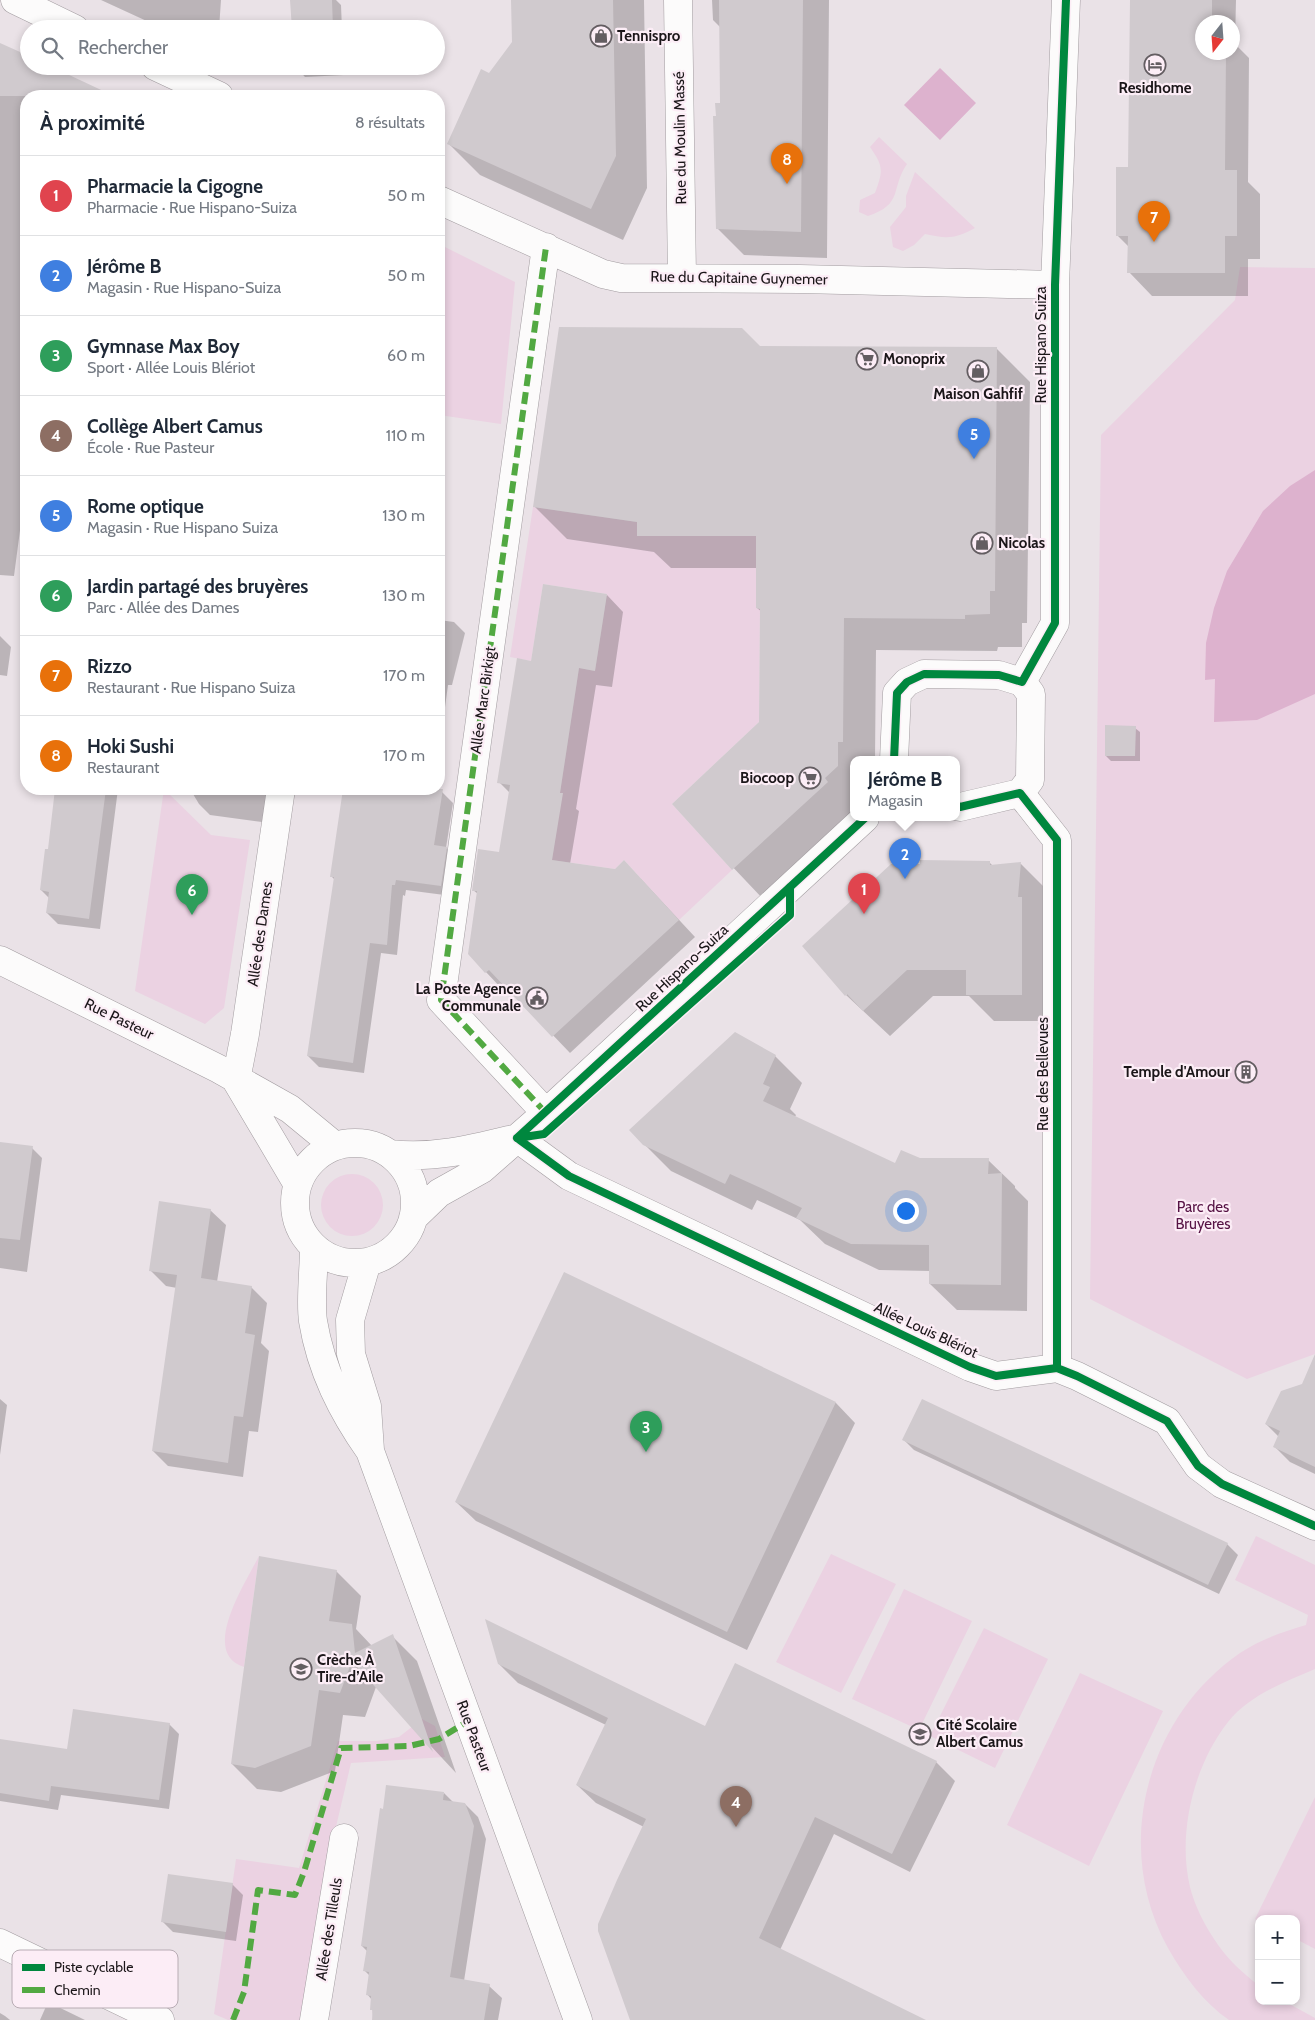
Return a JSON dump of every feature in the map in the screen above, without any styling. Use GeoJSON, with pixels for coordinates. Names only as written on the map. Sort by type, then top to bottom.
{"type":"FeatureCollection","features":[{"type":"Feature","properties":{"kind":"street"},"geometry":{"type":"LineString","coordinates":[[15,0],[56,20]]}},
{"type":"Feature","properties":{"kind":"street","name":"Rue du Moulin Massé"},"geometry":{"type":"LineString","coordinates":[[678,0],[682,277]]}},
{"type":"Feature","properties":{"kind":"street","name":"Rue Hispano Suiza"},"geometry":{"type":"LineString","coordinates":[[1022,682],[1055,623],[1056,285],[1066,0]]}},
{"type":"Feature","properties":{"kind":"street"},"geometry":{"type":"LineString","coordinates":[[174,75],[206,90]]}},
{"type":"Feature","properties":{"kind":"street","name":"Rue du Capitaine Guynemer"},"geometry":{"type":"LineString","coordinates":[[445,203],[546,246],[603,274],[621,278],[682,277],[998,282],[1056,285]]}},
{"type":"Feature","properties":{"kind":"street","name":"Allée Marc Birkigt"},"geometry":{"type":"LineString","coordinates":[[546,246],[441,1000],[546,1113]]}},
{"type":"Feature","properties":{"kind":"street"},"geometry":{"type":"LineString","coordinates":[[894,756],[897,693],[907,682],[924,674],[1000,675],[1022,682],[1030,694],[1030,780],[1020,793],[960,807]]}},
{"type":"Feature","properties":{"kind":"street","name":"Rue des Bellevues"},"geometry":{"type":"LineString","coordinates":[[1020,793],[1057,840],[1057,1368]]}},
{"type":"Feature","properties":{"kind":"street","name":"Allée des Dames"},"geometry":{"type":"LineString","coordinates":[[236,1080],[245,1034],[280,795]]}},
{"type":"Feature","properties":{"kind":"street","name":"Rue Hispano-Suiza"},"geometry":{"type":"LineString","coordinates":[[413,1218],[439,1193],[482,1169],[546,1113],[862,821]]}},
{"type":"Feature","properties":{"kind":"street","name":"Rue Pasteur"},"geometry":{"type":"LineString","coordinates":[[0,960],[192,1054],[290,1109],[334,1146]]}},
{"type":"Feature","properties":{"kind":"street","name":"Rue Pasteur"},"geometry":{"type":"LineString","coordinates":[[236,1080],[297,1183]]}},
{"type":"Feature","properties":{"kind":"street","name":"Rue Hispano-Suiza"},"geometry":{"type":"LineString","coordinates":[[390,1154],[408,1156],[457,1153],[517,1138]]}},
{"type":"Feature","properties":{"kind":"street","name":"Allée Louis Blériot"},"geometry":{"type":"LineString","coordinates":[[517,1138],[569,1176],[970,1367],[996,1376],[1057,1368],[1077,1376],[1167,1421],[1198,1466],[1222,1484],[1315,1526]]}},
{"type":"Feature","properties":{"kind":"street"},"geometry":{"type":"LineString","coordinates":[[348,1143],[363,1143],[390,1154],[403,1166],[411,1182],[415,1200],[413,1218],[406,1234],[394,1248],[379,1258],[367,1262],[348,1262],[330,1258],[314,1248],[300,1229],[294,1206],[297,1183],[306,1167],[318,1154],[334,1146],[348,1143]]}},
{"type":"Feature","properties":{"kind":"street","name":"Rue Pasteur"},"geometry":{"type":"LineString","coordinates":[[314,1248],[313,1320],[329,1382],[347,1418],[370,1451],[578,2020]]}},
{"type":"Feature","properties":{"kind":"street","name":"Rue Pasteur"},"geometry":{"type":"LineString","coordinates":[[367,1262],[350,1320],[351,1354],[367,1406],[370,1451]]}},
{"type":"Feature","properties":{"kind":"street","name":"Allée des Tilleuls"},"geometry":{"type":"LineString","coordinates":[[314,2020],[344,1838]]}},
{"type":"Feature","properties":{"kind":"street"},"geometry":{"type":"LineString","coordinates":[[0,1943],[15,1950]]}},
{"type":"Feature","properties":{"kind":"street"},"geometry":{"type":"LineString","coordinates":[[135,2008],[160,2020]]}},
{"type":"Feature","properties":{"kind":"green space"},"geometry":{"type":"Polygon","coordinates":[[[879,137],[907,164],[892,201],[879,211],[868,216],[859,212],[860,200],[875,193],[880,179],[880,165],[870,147],[879,137]]]}},
{"type":"Feature","properties":{"kind":"green space"},"geometry":{"type":"Polygon","coordinates":[[[915,172],[975,228],[951,237],[925,234],[914,245],[903,251],[893,247],[890,227],[906,207],[906,196],[915,172]]]}},
{"type":"Feature","properties":{"kind":"green space"},"geometry":{"type":"Polygon","coordinates":[[[445,247],[515,282],[501,424],[445,416],[445,247]]]}},
{"type":"Feature","properties":{"kind":"green space","name":"Parc des Bruyères"},"geometry":{"type":"Polygon","coordinates":[[[1240,267],[1315,268],[1315,1354],[1247,1379],[1090,1299],[1101,435],[1235,300],[1240,267]]]}},
{"type":"Feature","properties":{"kind":"green space"},"geometry":{"type":"Polygon","coordinates":[[[533,507],[637,522],[637,536],[783,536],[756,556],[756,608],[760,609],[759,722],[672,804],[732,870],[679,920],[624,860],[615,869],[552,860],[579,668],[595,671],[607,594],[543,584],[531,661],[510,657],[533,507]]]}},
{"type":"Feature","properties":{"kind":"green space"},"geometry":{"type":"Polygon","coordinates":[[[163,795],[170,795],[211,835],[250,840],[224,1008],[205,1024],[135,991],[163,795]]]}},
{"type":"Feature","properties":{"kind":"green space"},"geometry":{"type":"Polygon","coordinates":[[[352,1174],[369,1179],[374,1183],[378,1188],[383,1205],[378,1222],[374,1227],[369,1231],[352,1236],[335,1231],[330,1227],[326,1222],[321,1205],[326,1188],[330,1183],[335,1179],[352,1174]]]}},
{"type":"Feature","properties":{"kind":"green space"},"geometry":{"type":"Polygon","coordinates":[[[1256,1536],[1315,1565],[1315,1669],[1268,1690],[1246,1704],[1228,1722],[1216,1739],[1198,1779],[1191,1800],[1187,1822],[1187,1866],[1190,1887],[1202,1919],[1215,1940],[1239,1969],[1255,1983],[1255,2005],[1291,2005],[1315,2018],[1315,2020],[1229,2020],[1220,2013],[1195,1988],[1168,1948],[1151,1909],[1142,1868],[1141,1827],[1148,1787],[1161,1748],[1181,1712],[1208,1680],[1240,1653],[1264,1640],[1306,1625],[1308,1615],[1235,1580],[1256,1536]]]}},
{"type":"Feature","properties":{"kind":"green space"},"geometry":{"type":"Polygon","coordinates":[[[831,1554],[896,1584],[841,1693],[776,1662],[831,1554]]]}},
{"type":"Feature","properties":{"kind":"green space"},"geometry":{"type":"Polygon","coordinates":[[[259,1556],[244,1667],[231,1659],[226,1647],[226,1633],[237,1599],[259,1556]]]}},
{"type":"Feature","properties":{"kind":"green space"},"geometry":{"type":"Polygon","coordinates":[[[904,1589],[972,1621],[919,1730],[852,1699],[904,1589]]]}},
{"type":"Feature","properties":{"kind":"green space"},"geometry":{"type":"Polygon","coordinates":[[[984,1628],[1048,1659],[995,1768],[930,1736],[984,1628]]]}},
{"type":"Feature","properties":{"kind":"green space"},"geometry":{"type":"Polygon","coordinates":[[[1080,1673],[1163,1711],[1089,1866],[1007,1825],[1080,1673]]]}},
{"type":"Feature","properties":{"kind":"green space"},"geometry":{"type":"Polygon","coordinates":[[[422,1719],[435,1726],[445,1757],[351,1763],[335,1831],[305,2020],[228,2020],[214,2014],[236,1859],[299,1868],[338,1741],[377,1741],[399,1737],[422,1719]]]}},
{"type":"Feature","properties":{"kind":"green space"},"geometry":{"type":"Polygon","coordinates":[[[1315,1797],[1315,1949],[1300,1941],[1300,1915],[1257,1915],[1315,1797]]]}},
{"type":"Feature","properties":{"kind":"shaded area"},"geometry":{"type":"Polygon","coordinates":[[[940,68],[976,103],[940,140],[904,105],[940,68]]]}},
{"type":"Feature","properties":{"kind":"shaded area"},"geometry":{"type":"Polygon","coordinates":[[[1315,470],[1315,694],[1257,720],[1214,722],[1215,679],[1205,680],[1206,643],[1214,608],[1227,571],[1263,511],[1290,486],[1315,470]]]}},
{"type":"Feature","properties":{"kind":"building"},"geometry":{"type":"Polygon","coordinates":[[[290,0],[332,0],[333,20],[291,20],[290,0]]]}},
{"type":"Feature","properties":{"kind":"building"},"geometry":{"type":"Polygon","coordinates":[[[511,0],[613,0],[616,156],[591,209],[447,144],[481,69],[489,73],[512,42],[511,0]]]}},
{"type":"Feature","properties":{"kind":"building"},"geometry":{"type":"Polygon","coordinates":[[[719,0],[803,0],[801,232],[716,229],[713,116],[716,116],[715,103],[720,103],[719,0]]]}},
{"type":"Feature","properties":{"kind":"building"},"geometry":{"type":"Polygon","coordinates":[[[1130,0],[1212,0],[1212,15],[1195,15],[1195,60],[1226,60],[1225,170],[1237,170],[1237,236],[1225,236],[1225,273],[1127,273],[1128,236],[1116,236],[1116,167],[1128,167],[1130,0]]]}},
{"type":"Feature","properties":{"kind":"building"},"geometry":{"type":"Polygon","coordinates":[[[0,43],[20,52],[20,75],[69,75],[101,90],[20,90],[20,96],[0,96],[0,43]]]}},
{"type":"Feature","properties":{"kind":"building"},"geometry":{"type":"Polygon","coordinates":[[[559,327],[742,328],[760,346],[997,347],[995,591],[990,591],[990,614],[965,615],[965,619],[844,618],[843,742],[838,742],[838,766],[825,778],[828,782],[732,870],[672,804],[759,722],[760,609],[756,608],[756,536],[637,536],[637,522],[533,507],[559,327]]]}},
{"type":"Feature","properties":{"kind":"building"},"geometry":{"type":"Polygon","coordinates":[[[543,584],[607,594],[595,671],[579,668],[560,793],[563,793],[552,860],[615,869],[624,860],[679,920],[552,1037],[489,970],[485,973],[468,954],[477,891],[472,891],[478,849],[499,852],[510,785],[497,783],[517,658],[531,661],[543,584]]]}},
{"type":"Feature","properties":{"kind":"building"},"geometry":{"type":"Polygon","coordinates":[[[1105,725],[1136,726],[1135,756],[1105,756],[1105,725]]]}},
{"type":"Feature","properties":{"kind":"building"},"geometry":{"type":"Polygon","coordinates":[[[54,795],[105,795],[89,919],[46,913],[49,892],[40,890],[45,849],[48,849],[54,795]]]}},
{"type":"Feature","properties":{"kind":"building"},"geometry":{"type":"Polygon","coordinates":[[[342,795],[442,795],[434,845],[447,847],[441,886],[396,880],[395,885],[392,885],[387,945],[370,943],[353,1063],[307,1056],[334,877],[330,877],[342,795]]]}},
{"type":"Feature","properties":{"kind":"building"},"geometry":{"type":"Polygon","coordinates":[[[920,860],[990,861],[990,865],[1021,862],[1018,897],[1022,897],[1022,995],[966,995],[966,970],[907,970],[863,1011],[847,994],[845,996],[802,946],[891,864],[920,864],[920,860]]]}},
{"type":"Feature","properties":{"kind":"building"},"geometry":{"type":"Polygon","coordinates":[[[735,1032],[776,1055],[763,1084],[770,1087],[763,1101],[895,1163],[901,1150],[920,1158],[989,1158],[988,1174],[1002,1173],[1001,1285],[929,1284],[929,1245],[851,1244],[796,1218],[802,1208],[763,1189],[730,1174],[725,1184],[643,1145],[629,1130],[735,1032]]]}},
{"type":"Feature","properties":{"kind":"building"},"geometry":{"type":"Polygon","coordinates":[[[0,1142],[33,1146],[20,1240],[0,1238],[0,1142]]]}},
{"type":"Feature","properties":{"kind":"building"},"geometry":{"type":"Polygon","coordinates":[[[159,1201],[211,1209],[201,1278],[252,1286],[245,1333],[255,1335],[243,1417],[234,1416],[228,1463],[152,1451],[177,1275],[149,1271],[159,1201]]]}},
{"type":"Feature","properties":{"kind":"building"},"geometry":{"type":"Polygon","coordinates":[[[564,1272],[836,1402],[727,1632],[455,1502],[564,1272]]]}},
{"type":"Feature","properties":{"kind":"building"},"geometry":{"type":"Polygon","coordinates":[[[1315,1354],[1315,1467],[1273,1447],[1280,1431],[1265,1424],[1281,1391],[1302,1384],[1315,1354]]]}},
{"type":"Feature","properties":{"kind":"building"},"geometry":{"type":"Polygon","coordinates":[[[922,1399],[1228,1543],[1208,1585],[902,1440],[922,1399]]]}},
{"type":"Feature","properties":{"kind":"building"},"geometry":{"type":"Polygon","coordinates":[[[259,1556],[337,1570],[329,1621],[352,1624],[355,1653],[393,1634],[433,1752],[352,1661],[340,1693],[319,1690],[311,1746],[255,1768],[231,1764],[259,1556]]]}},
{"type":"Feature","properties":{"kind":"building"},"geometry":{"type":"Polygon","coordinates":[[[485,1619],[705,1726],[735,1663],[937,1761],[892,1854],[815,1817],[759,1938],[926,2020],[630,2020],[598,1931],[598,1924],[646,1819],[576,1785],[608,1718],[498,1664],[485,1619]]]}},
{"type":"Feature","properties":{"kind":"building"},"geometry":{"type":"Polygon","coordinates":[[[73,1709],[170,1723],[159,1800],[51,1786],[49,1801],[0,1793],[0,1739],[67,1749],[73,1709]]]}},
{"type":"Feature","properties":{"kind":"building"},"geometry":{"type":"Polygon","coordinates":[[[386,1785],[444,1792],[443,1800],[465,1803],[474,1826],[450,1977],[490,1984],[484,2020],[372,2020],[373,2010],[370,2010],[371,1996],[366,1995],[369,1972],[363,1971],[367,1947],[361,1946],[380,1808],[383,1809],[386,1785]]]}},
{"type":"Feature","properties":{"kind":"building"},"geometry":{"type":"Polygon","coordinates":[[[168,1874],[233,1883],[226,1932],[161,1922],[168,1874]]]}},
{"type":"Feature","properties":{"kind":"marked path"},"geometry":{"type":"LineString","coordinates":[[546,247],[441,1000],[546,1113]]}},
{"type":"Feature","properties":{"kind":"marked path"},"geometry":{"type":"LineString","coordinates":[[233,2020],[244,1992],[258,1890],[295,1895],[304,1872],[341,1748],[409,1746],[439,1739],[468,1721]]}},
{"type":"Feature","properties":{"kind":"cycle path"},"geometry":{"type":"LineString","coordinates":[[894,756],[897,693],[907,682],[924,674],[999,675],[1022,682],[1055,623],[1055,285],[1066,0]]}},
{"type":"Feature","properties":{"kind":"cycle path"},"geometry":{"type":"LineString","coordinates":[[960,807],[1020,793],[1057,840],[1057,1368]]}},
{"type":"Feature","properties":{"kind":"cycle path"},"geometry":{"type":"LineString","coordinates":[[517,1138],[862,821]]}},
{"type":"Feature","properties":{"kind":"cycle path"},"geometry":{"type":"LineString","coordinates":[[517,1138],[544,1134],[790,915],[790,887]]}},
{"type":"Feature","properties":{"kind":"cycle path"},"geometry":{"type":"LineString","coordinates":[[517,1138],[569,1176],[970,1367],[996,1376],[1057,1368],[1077,1376],[1167,1421],[1198,1466],[1222,1484],[1315,1526]]}},
{"type":"Feature","properties":{"kind":"place","name":"Tennispro"},"geometry":{"type":"Point","coordinates":[601,36]}},
{"type":"Feature","properties":{"kind":"place","name":"Residhome"},"geometry":{"type":"Point","coordinates":[1155,65]}},
{"type":"Feature","properties":{"kind":"place","name":"Hoki Sushi"},"geometry":{"type":"Point","coordinates":[787,184]}},
{"type":"Feature","properties":{"kind":"place","name":"Rizzo"},"geometry":{"type":"Point","coordinates":[1154,242]}},
{"type":"Feature","properties":{"kind":"place","name":"Monoprix"},"geometry":{"type":"Point","coordinates":[867,359]}},
{"type":"Feature","properties":{"kind":"place","name":"Maison Gahfif"},"geometry":{"type":"Point","coordinates":[978,371]}},
{"type":"Feature","properties":{"kind":"place","name":"Rome optique"},"geometry":{"type":"Point","coordinates":[974,459]}},
{"type":"Feature","properties":{"kind":"place","name":"Nicolas"},"geometry":{"type":"Point","coordinates":[982,543]}},
{"type":"Feature","properties":{"kind":"place","name":"Biocoop"},"geometry":{"type":"Point","coordinates":[810,778]}},
{"type":"Feature","properties":{"kind":"place","name":"Jérôme B"},"geometry":{"type":"Point","coordinates":[905,879]}},
{"type":"Feature","properties":{"kind":"place","name":"Pharmacie la Cigogne"},"geometry":{"type":"Point","coordinates":[864,914]}},
{"type":"Feature","properties":{"kind":"place","name":"Jardin partagé des bruyères"},"geometry":{"type":"Point","coordinates":[192,915]}},
{"type":"Feature","properties":{"kind":"place","name":"La Poste Agence Communale"},"geometry":{"type":"Point","coordinates":[537,998]}},
{"type":"Feature","properties":{"kind":"place","name":"Temple d'Amour"},"geometry":{"type":"Point","coordinates":[1246,1072]}},
{"type":"Feature","properties":{"kind":"place","name":"Gymnase Max Boy"},"geometry":{"type":"Point","coordinates":[646,1452]}},
{"type":"Feature","properties":{"kind":"place","name":"Crèche À Tire-d’Aile"},"geometry":{"type":"Point","coordinates":[301,1669]}},
{"type":"Feature","properties":{"kind":"place","name":"Cité Scolaire Albert Camus"},"geometry":{"type":"Point","coordinates":[920,1734]}},
{"type":"Feature","properties":{"kind":"place","name":"Collège Albert Camus"},"geometry":{"type":"Point","coordinates":[736,1827]}}]}
